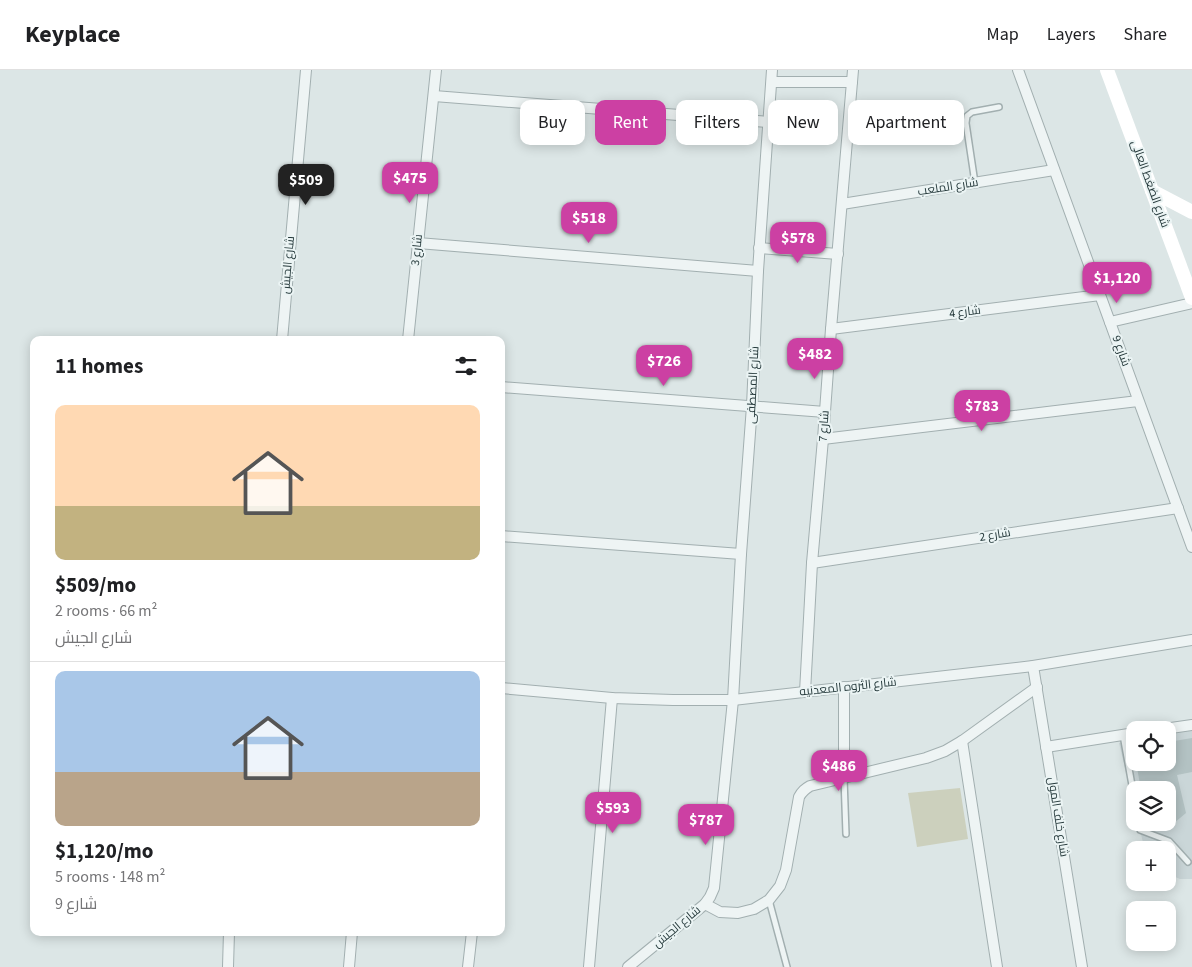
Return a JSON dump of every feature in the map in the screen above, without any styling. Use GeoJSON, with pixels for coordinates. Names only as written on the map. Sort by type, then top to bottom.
{"type":"FeatureCollection","features":[{"type":"Feature","properties":{"kind":"street","name":"شارع الجيش"},"geometry":{"type":"LineString","coordinates":[[282,336],[306,70]]}},
{"type":"Feature","properties":{"kind":"street","name":"شارع 3"},"geometry":{"type":"LineString","coordinates":[[408,336],[436,70]]}},
{"type":"Feature","properties":{"kind":"street","name":"شارع المصطفى"},"geometry":{"type":"LineString","coordinates":[[771,100],[772,70]]}},
{"type":"Feature","properties":{"kind":"street","name":"شارع 7"},"geometry":{"type":"LineString","coordinates":[[805,692],[812,563],[853,70]]}},
{"type":"Feature","properties":{"kind":"street","name":"شارع 9"},"geometry":{"type":"LineString","coordinates":[[1018,70],[1192,548]]}},
{"type":"Feature","properties":{"kind":"street","name":"شارع الضغط العالى"},"geometry":{"type":"LineString","coordinates":[[1107,70],[1192,298]]}},
{"type":"Feature","properties":{"kind":"street"},"geometry":{"type":"LineString","coordinates":[[772,82],[852,82]]}},
{"type":"Feature","properties":{"kind":"street"},"geometry":{"type":"LineString","coordinates":[[434,96],[768,122]]}},
{"type":"Feature","properties":{"kind":"street","name":"شارع المصطفى"},"geometry":{"type":"LineString","coordinates":[[734,700],[741,554],[752,406],[759,248],[768,135]]}},
{"type":"Feature","properties":{"kind":"street","name":"شارع الملعب"},"geometry":{"type":"LineString","coordinates":[[842,204],[1054,170]]}},
{"type":"Feature","properties":{"kind":"street"},"geometry":{"type":"LineString","coordinates":[[1152,191],[1192,212]]}},
{"type":"Feature","properties":{"kind":"street"},"geometry":{"type":"LineString","coordinates":[[418,243],[758,271]]}},
{"type":"Feature","properties":{"kind":"street"},"geometry":{"type":"LineString","coordinates":[[759,248],[838,254]]}},
{"type":"Feature","properties":{"kind":"street","name":"شارع 4"},"geometry":{"type":"LineString","coordinates":[[831,329],[1100,295]]}},
{"type":"Feature","properties":{"kind":"street"},"geometry":{"type":"LineString","coordinates":[[1110,322],[1192,303]]}},
{"type":"Feature","properties":{"kind":"street"},"geometry":{"type":"LineString","coordinates":[[505,387],[825,412]]}},
{"type":"Feature","properties":{"kind":"street"},"geometry":{"type":"LineString","coordinates":[[823,439],[1138,400]]}},
{"type":"Feature","properties":{"kind":"street","name":"شارع 2"},"geometry":{"type":"LineString","coordinates":[[812,563],[1178,508]]}},
{"type":"Feature","properties":{"kind":"street"},"geometry":{"type":"LineString","coordinates":[[505,536],[741,554]]}},
{"type":"Feature","properties":{"kind":"street","name":"شارع الثروه المعدنيه"},"geometry":{"type":"LineString","coordinates":[[505,689],[612,698],[734,700],[1034,666],[1192,640]]}},
{"type":"Feature","properties":{"kind":"street","name":"شارع خلف المول"},"geometry":{"type":"LineString","coordinates":[[1034,666],[1082,967]]}},
{"type":"Feature","properties":{"kind":"street"},"geometry":{"type":"LineString","coordinates":[[705,904],[720,912],[738,913],[754,909],[769,900],[780,886],[786,870],[799,797],[810,786],[926,758],[945,751],[1037,687]]}},
{"type":"Feature","properties":{"kind":"street"},"geometry":{"type":"LineString","coordinates":[[844,688],[844,778]]}},
{"type":"Feature","properties":{"kind":"street"},"geometry":{"type":"LineString","coordinates":[[589,967],[612,698]]}},
{"type":"Feature","properties":{"kind":"street","name":"شارع الجيش"},"geometry":{"type":"LineString","coordinates":[[628,967],[705,904],[714,888],[734,700]]}},
{"type":"Feature","properties":{"kind":"street"},"geometry":{"type":"LineString","coordinates":[[1176,727],[1192,725]]}},
{"type":"Feature","properties":{"kind":"street"},"geometry":{"type":"LineString","coordinates":[[1046,747],[1126,734]]}},
{"type":"Feature","properties":{"kind":"street"},"geometry":{"type":"LineString","coordinates":[[962,741],[997,967]]}},
{"type":"Feature","properties":{"kind":"street"},"geometry":{"type":"LineString","coordinates":[[228,967],[229,936]]}},
{"type":"Feature","properties":{"kind":"street"},"geometry":{"type":"LineString","coordinates":[[349,967],[352,936]]}},
{"type":"Feature","properties":{"kind":"street"},"geometry":{"type":"LineString","coordinates":[[468,967],[472,936]]}},
{"type":"Feature","properties":{"kind":"lane"},"geometry":{"type":"LineString","coordinates":[[975,183],[966,123],[967,116],[972,112],[999,107]]}},
{"type":"Feature","properties":{"kind":"lane"},"geometry":{"type":"LineString","coordinates":[[1123,735],[1131,781]]}},
{"type":"Feature","properties":{"kind":"lane"},"geometry":{"type":"LineString","coordinates":[[844,778],[846,834]]}},
{"type":"Feature","properties":{"kind":"lane"},"geometry":{"type":"LineString","coordinates":[[1143,831],[1168,841],[1188,862]]}},
{"type":"Feature","properties":{"kind":"lane"},"geometry":{"type":"LineString","coordinates":[[769,900],[787,967]]}},
{"type":"Feature","properties":{"kind":"shaded area"},"geometry":{"type":"Polygon","coordinates":[[[1192,727],[1192,879],[1176,877],[1176,841],[1143,841],[1140,831],[1176,831],[1176,781],[1128,781],[1119,743],[1126,741],[1126,771],[1176,771],[1176,730],[1192,727]]]}},
{"type":"Feature","properties":{"kind":"green space"},"geometry":{"type":"Polygon","coordinates":[[[960,788],[968,839],[917,847],[908,793],[960,788]]]}},
{"type":"Feature","properties":{"kind":"building"},"geometry":{"type":"Polygon","coordinates":[[[1192,738],[1192,772],[1177,775],[1186,813],[1176,821],[1176,781],[1139,781],[1138,771],[1176,771],[1176,741],[1192,738]]]}}]}
